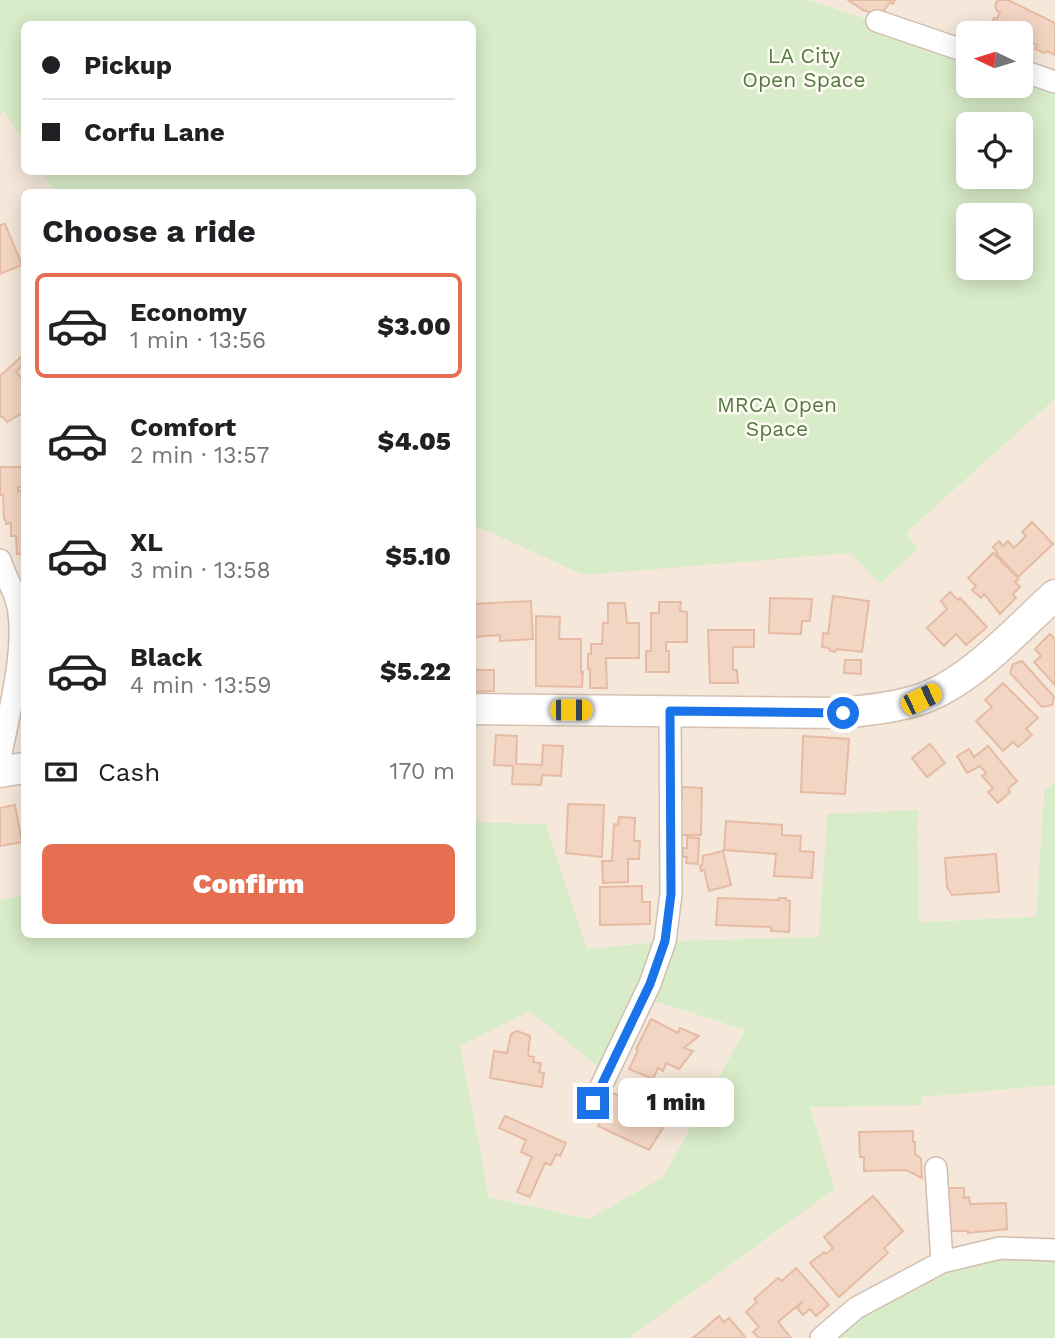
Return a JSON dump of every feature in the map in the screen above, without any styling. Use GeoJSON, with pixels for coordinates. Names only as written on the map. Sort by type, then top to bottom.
{"type":"FeatureCollection","features":[{"type":"Feature","properties":{"kind":"main road"},"geometry":{"type":"LineString","coordinates":[[476,709],[843,713],[892,708],[921,699],[951,684],[972,669],[1055,595]]}},
{"type":"Feature","properties":{"kind":"main road"},"geometry":{"type":"LineString","coordinates":[[0,772],[21,768]]}},
{"type":"Feature","properties":{"kind":"street"},"geometry":{"type":"LineString","coordinates":[[877,21],[956,48]]}},
{"type":"Feature","properties":{"kind":"street"},"geometry":{"type":"LineString","coordinates":[[1033,74],[1055,82]]}},
{"type":"Feature","properties":{"kind":"street"},"geometry":{"type":"LineString","coordinates":[[0,560],[16,600],[21,629],[19,659],[0,759]]}},
{"type":"Feature","properties":{"kind":"street"},"geometry":{"type":"LineString","coordinates":[[593,1103],[650,984],[665,941],[671,894],[670,711]]}},
{"type":"Feature","properties":{"kind":"street"},"geometry":{"type":"LineString","coordinates":[[936,1168],[942,1262]]}},
{"type":"Feature","properties":{"kind":"street"},"geometry":{"type":"LineString","coordinates":[[821,1338],[856,1308],[942,1262],[1000,1248],[1055,1250]]}},
{"type":"Feature","properties":{"kind":"shaded area"},"geometry":{"type":"Polygon","coordinates":[[[809,0],[1055,0],[1055,82],[1033,74],[1033,21],[956,21],[956,48],[809,0]]]}},
{"type":"Feature","properties":{"kind":"shaded area"},"geometry":{"type":"Polygon","coordinates":[[[0,104],[21,138],[21,175],[44,175],[53,189],[21,189],[21,896],[0,900],[0,104]]]}},
{"type":"Feature","properties":{"kind":"shaded area"},"geometry":{"type":"Polygon","coordinates":[[[1055,399],[1055,781],[1044,791],[1036,917],[919,922],[918,811],[827,815],[820,937],[665,941],[586,949],[546,824],[476,822],[476,527],[886,551],[1055,399]]]}},
{"type":"Feature","properties":{"kind":"shaded area"},"geometry":{"type":"Polygon","coordinates":[[[643,998],[745,1030],[663,1177],[589,1219],[489,1197],[459,1046],[530,1011],[643,998]]]}},
{"type":"Feature","properties":{"kind":"shaded area"},"geometry":{"type":"Polygon","coordinates":[[[1055,1085],[1055,1250],[821,1338],[629,1338],[835,1189],[810,1106],[1055,1085]]]}},
{"type":"Feature","properties":{"kind":"green space"},"geometry":{"type":"Polygon","coordinates":[[[0,0],[809,0],[956,48],[956,98],[1033,98],[1033,74],[1055,82],[1055,399],[906,533],[918,548],[880,584],[851,553],[584,575],[476,527],[476,189],[53,189],[44,175],[476,175],[476,21],[21,21],[21,138],[4,111],[0,116],[0,0]]]}},
{"type":"Feature","properties":{"kind":"green space"},"geometry":{"type":"Polygon","coordinates":[[[1055,781],[1055,1085],[921,1097],[921,1105],[810,1107],[835,1189],[629,1338],[0,1338],[0,900],[21,896],[21,938],[476,938],[476,822],[546,824],[587,949],[665,941],[819,937],[827,814],[918,810],[919,922],[1036,917],[1044,791],[1055,781]],[[644,998],[607,1074],[530,1011],[460,1046],[489,1197],[589,1219],[663,1177],[745,1030],[644,998]]]}},
{"type":"Feature","properties":{"kind":"green space"},"geometry":{"type":"Polygon","coordinates":[[[1055,1250],[1055,1338],[821,1338],[942,1262],[1055,1250]]]}},
{"type":"Feature","properties":{"kind":"building"},"geometry":{"type":"Polygon","coordinates":[[[848,0],[895,0],[893,4],[890,2],[880,16],[863,10],[848,0]]]}},
{"type":"Feature","properties":{"kind":"building"},"geometry":{"type":"Polygon","coordinates":[[[998,0],[1008,0],[1055,23],[1055,55],[1035,49],[1037,45],[1033,43],[1033,21],[992,21],[994,18],[997,19],[1000,12],[995,5],[998,0]]]}},
{"type":"Feature","properties":{"kind":"building"},"geometry":{"type":"Polygon","coordinates":[[[5,224],[21,265],[0,274],[0,225],[5,224]]]}},
{"type":"Feature","properties":{"kind":"building"},"geometry":{"type":"Polygon","coordinates":[[[21,357],[21,366],[16,372],[21,377],[21,414],[7,422],[0,417],[0,376],[21,357]]]}},
{"type":"Feature","properties":{"kind":"building"},"geometry":{"type":"Polygon","coordinates":[[[0,467],[21,467],[21,487],[18,487],[18,491],[21,491],[21,554],[17,554],[16,536],[11,536],[11,523],[6,524],[4,520],[3,495],[0,495],[0,467]]]}},
{"type":"Feature","properties":{"kind":"building"},"geometry":{"type":"Polygon","coordinates":[[[1032,522],[1053,544],[1018,577],[993,547],[999,541],[1003,546],[1008,541],[1014,548],[1026,536],[1022,532],[1032,522]]]}},
{"type":"Feature","properties":{"kind":"building"},"geometry":{"type":"Polygon","coordinates":[[[993,553],[1019,579],[1015,582],[1020,587],[1013,594],[1016,598],[1000,614],[984,594],[981,598],[972,590],[976,586],[968,578],[993,553]]]}},
{"type":"Feature","properties":{"kind":"building"},"geometry":{"type":"Polygon","coordinates":[[[950,592],[958,600],[960,598],[987,627],[966,645],[956,634],[944,646],[927,628],[947,609],[941,601],[950,592]]]}},
{"type":"Feature","properties":{"kind":"building"},"geometry":{"type":"Polygon","coordinates":[[[833,596],[869,601],[862,652],[837,649],[835,652],[822,647],[823,633],[828,634],[833,596]]]}},
{"type":"Feature","properties":{"kind":"building"},"geometry":{"type":"Polygon","coordinates":[[[770,598],[812,599],[810,621],[802,621],[801,634],[769,633],[770,598]]]}},
{"type":"Feature","properties":{"kind":"building"},"geometry":{"type":"Polygon","coordinates":[[[531,601],[533,639],[500,641],[500,635],[476,637],[476,604],[531,601]]]}},
{"type":"Feature","properties":{"kind":"building"},"geometry":{"type":"Polygon","coordinates":[[[659,602],[681,602],[680,611],[687,612],[687,642],[666,642],[669,672],[646,672],[646,651],[651,651],[651,613],[659,613],[659,602]]]}},
{"type":"Feature","properties":{"kind":"building"},"geometry":{"type":"Polygon","coordinates":[[[608,603],[625,603],[627,623],[639,623],[639,658],[606,658],[607,688],[590,688],[588,654],[591,654],[591,644],[602,644],[603,623],[608,623],[608,603]]]}},
{"type":"Feature","properties":{"kind":"building"},"geometry":{"type":"Polygon","coordinates":[[[536,616],[560,617],[559,639],[581,639],[582,687],[536,686],[536,616]]]}},
{"type":"Feature","properties":{"kind":"building"},"geometry":{"type":"Polygon","coordinates":[[[708,630],[754,630],[754,647],[733,647],[733,670],[737,670],[738,683],[710,683],[708,630]]]}},
{"type":"Feature","properties":{"kind":"building"},"geometry":{"type":"Polygon","coordinates":[[[1050,634],[1055,639],[1055,685],[1034,662],[1041,656],[1035,649],[1050,634]]]}},
{"type":"Feature","properties":{"kind":"building"},"geometry":{"type":"Polygon","coordinates":[[[845,660],[861,660],[861,674],[844,673],[845,660]]]}},
{"type":"Feature","properties":{"kind":"building"},"geometry":{"type":"Polygon","coordinates":[[[1022,661],[1054,697],[1052,705],[1042,707],[1010,673],[1013,664],[1022,661]]]}},
{"type":"Feature","properties":{"kind":"building"},"geometry":{"type":"Polygon","coordinates":[[[476,670],[494,670],[494,691],[476,692],[476,670]]]}},
{"type":"Feature","properties":{"kind":"building"},"geometry":{"type":"Polygon","coordinates":[[[1003,683],[1038,718],[1026,729],[1032,735],[1018,747],[1013,742],[1003,751],[976,721],[992,707],[985,700],[1003,683]]]}},
{"type":"Feature","properties":{"kind":"building"},"geometry":{"type":"Polygon","coordinates":[[[496,735],[517,736],[516,764],[542,765],[543,745],[563,746],[561,776],[542,775],[541,785],[512,784],[513,766],[494,765],[496,735]]]}},
{"type":"Feature","properties":{"kind":"building"},"geometry":{"type":"Polygon","coordinates":[[[803,736],[849,739],[845,794],[801,792],[803,736]]]}},
{"type":"Feature","properties":{"kind":"building"},"geometry":{"type":"Polygon","coordinates":[[[930,744],[945,763],[927,777],[912,758],[930,744]]]}},
{"type":"Feature","properties":{"kind":"building"},"geometry":{"type":"Polygon","coordinates":[[[988,746],[1017,781],[998,803],[988,792],[993,788],[982,776],[986,773],[980,766],[967,773],[957,756],[969,749],[974,757],[988,746]]]}},
{"type":"Feature","properties":{"kind":"building"},"geometry":{"type":"Polygon","coordinates":[[[682,787],[702,788],[701,835],[679,835],[682,787]]]}},
{"type":"Feature","properties":{"kind":"building"},"geometry":{"type":"Polygon","coordinates":[[[568,804],[604,805],[602,857],[566,853],[568,804]]]}},
{"type":"Feature","properties":{"kind":"building"},"geometry":{"type":"Polygon","coordinates":[[[15,805],[21,842],[0,846],[0,808],[15,805]]]}},
{"type":"Feature","properties":{"kind":"building"},"geometry":{"type":"Polygon","coordinates":[[[619,817],[635,818],[634,841],[640,841],[639,859],[628,859],[628,882],[603,883],[602,861],[612,861],[614,824],[618,825],[619,817]]]}},
{"type":"Feature","properties":{"kind":"building"},"geometry":{"type":"Polygon","coordinates":[[[726,821],[782,825],[782,835],[801,836],[800,851],[814,852],[812,878],[774,876],[776,854],[724,850],[726,821]]]}},
{"type":"Feature","properties":{"kind":"building"},"geometry":{"type":"Polygon","coordinates":[[[687,837],[699,838],[698,864],[686,863],[687,857],[683,857],[683,848],[687,848],[687,837]]]}},
{"type":"Feature","properties":{"kind":"building"},"geometry":{"type":"Polygon","coordinates":[[[723,851],[731,885],[709,891],[704,870],[701,871],[700,866],[703,856],[723,851]]]}},
{"type":"Feature","properties":{"kind":"building"},"geometry":{"type":"Polygon","coordinates":[[[996,854],[999,892],[952,895],[947,887],[945,858],[996,854]]]}},
{"type":"Feature","properties":{"kind":"building"},"geometry":{"type":"Polygon","coordinates":[[[642,886],[642,902],[650,902],[650,924],[600,925],[600,887],[642,886]]]}},
{"type":"Feature","properties":{"kind":"building"},"geometry":{"type":"Polygon","coordinates":[[[718,898],[786,898],[790,901],[789,932],[771,931],[771,927],[716,925],[718,898]]]}},
{"type":"Feature","properties":{"kind":"building"},"geometry":{"type":"Polygon","coordinates":[[[651,1019],[678,1033],[680,1028],[699,1036],[684,1048],[693,1051],[679,1069],[666,1063],[663,1071],[658,1068],[653,1079],[629,1069],[651,1019]]]}},
{"type":"Feature","properties":{"kind":"building"},"geometry":{"type":"Polygon","coordinates":[[[517,1031],[530,1036],[528,1056],[534,1057],[533,1062],[541,1063],[539,1072],[544,1073],[542,1087],[490,1078],[494,1051],[507,1053],[511,1034],[517,1031]]]}},
{"type":"Feature","properties":{"kind":"building"},"geometry":{"type":"Polygon","coordinates":[[[665,1090],[682,1098],[649,1150],[598,1126],[613,1093],[632,1101],[636,1091],[659,1099],[665,1090]]]}},
{"type":"Feature","properties":{"kind":"building"},"geometry":{"type":"Polygon","coordinates":[[[505,1116],[566,1143],[560,1156],[556,1154],[551,1165],[545,1163],[530,1197],[517,1192],[532,1157],[521,1152],[526,1140],[499,1128],[505,1116]]]}},
{"type":"Feature","properties":{"kind":"building"},"geometry":{"type":"Polygon","coordinates":[[[913,1131],[915,1154],[921,1158],[922,1178],[906,1170],[864,1171],[864,1157],[860,1157],[859,1132],[913,1131]]]}},
{"type":"Feature","properties":{"kind":"building"},"geometry":{"type":"Polygon","coordinates":[[[945,1188],[964,1188],[964,1198],[969,1197],[970,1204],[1006,1203],[1007,1229],[968,1233],[946,1231],[945,1188]]]}},
{"type":"Feature","properties":{"kind":"building"},"geometry":{"type":"Polygon","coordinates":[[[873,1196],[903,1231],[884,1248],[888,1253],[839,1297],[810,1263],[833,1248],[824,1237],[873,1196]]]}},
{"type":"Feature","properties":{"kind":"building"},"geometry":{"type":"Polygon","coordinates":[[[796,1268],[829,1305],[816,1316],[810,1309],[803,1315],[797,1308],[803,1301],[778,1322],[791,1338],[759,1338],[753,1332],[759,1327],[746,1312],[757,1302],[754,1299],[778,1278],[782,1281],[796,1268]]]}},
{"type":"Feature","properties":{"kind":"building"},"geometry":{"type":"Polygon","coordinates":[[[719,1316],[724,1322],[729,1318],[746,1338],[693,1338],[719,1316]]]}},
{"type":"Feature","properties":{"kind":"route"},"geometry":{"type":"LineString","coordinates":[[593,1103],[650,984],[665,941],[671,894],[670,711],[843,713]]}},
{"type":"Feature","properties":{"kind":"park label","name":"LA City Open Space"},"geometry":{"type":"Point","coordinates":[804,67]}},
{"type":"Feature","properties":{"kind":"park label","name":"MRCA Open Space"},"geometry":{"type":"Point","coordinates":[777,416]}}]}
